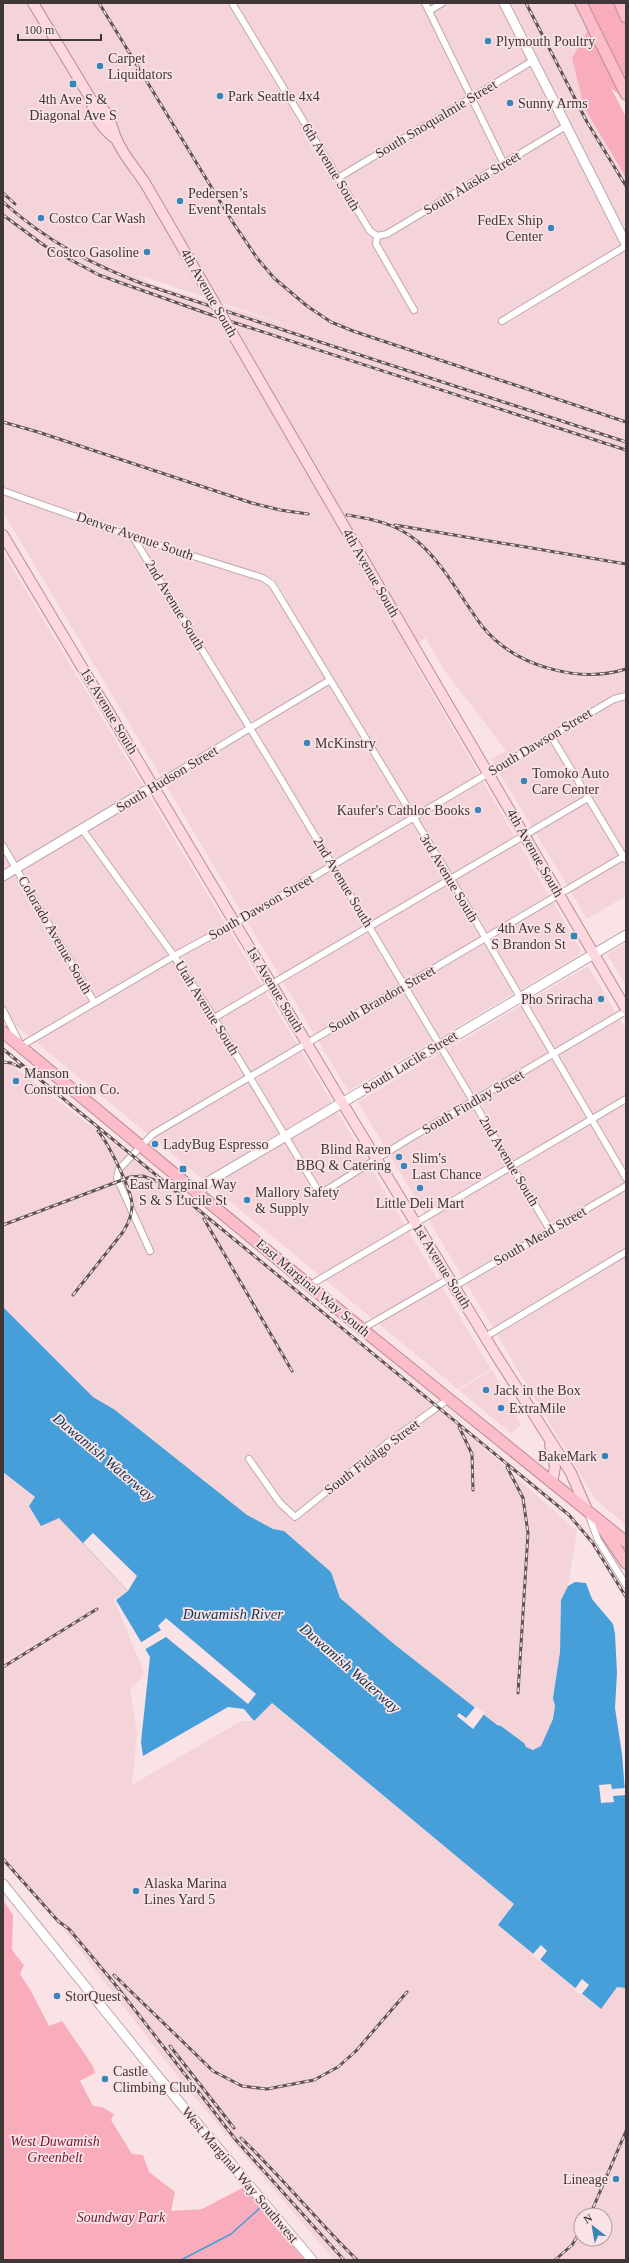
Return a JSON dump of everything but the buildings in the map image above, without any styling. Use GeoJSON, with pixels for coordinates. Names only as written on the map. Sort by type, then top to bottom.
{"type":"FeatureCollection","features":[{"type":"Feature","properties":{"kind":"highway"},"geometry":{"type":"LineString","coordinates":[[581,3],[626,94]]}},
{"type":"Feature","properties":{"kind":"highway"},"geometry":{"type":"LineString","coordinates":[[620,3],[626,16]]}},
{"type":"Feature","properties":{"kind":"highway","name":"East Marginal Way South"},"geometry":{"type":"LineString","coordinates":[[3,1032],[362,1329],[450,1398],[626,1542]]}},
{"type":"Feature","properties":{"kind":"highway"},"geometry":{"type":"LineString","coordinates":[[598,1520],[616,1551],[626,1563]]}},
{"type":"Feature","properties":{"kind":"main road","name":"4th Avenue South"},"geometry":{"type":"LineString","coordinates":[[33,3],[92,100],[91,107],[104,128],[116,138],[145,183],[626,1010]]}},
{"type":"Feature","properties":{"kind":"main road"},"geometry":{"type":"LineString","coordinates":[[504,3],[626,245]]}},
{"type":"Feature","properties":{"kind":"main road","name":"1st Avenue South"},"geometry":{"type":"LineString","coordinates":[[3,535],[415,1222],[549,1441],[571,1472],[587,1510]]}},
{"type":"Feature","properties":{"kind":"main road","name":"South Hudson Street"},"geometry":{"type":"LineString","coordinates":[[3,876],[154,786]]}},
{"type":"Feature","properties":{"kind":"main road","name":"South Lucile Street"},"geometry":{"type":"LineString","coordinates":[[198,1194],[208,1182],[626,935]]}},
{"type":"Feature","properties":{"kind":"main road","name":"1st Avenue South"},"geometry":{"type":"LineString","coordinates":[[549,1441],[555,1467],[552,1483]]}},
{"type":"Feature","properties":{"kind":"main road","name":"West Marginal Way Southwest"},"geometry":{"type":"LineString","coordinates":[[3,1884],[160,2079],[312,2260]]}},
{"type":"Feature","properties":{"kind":"street","name":"6th Avenue South"},"geometry":{"type":"LineString","coordinates":[[232,3],[370,231],[377,236],[376,244],[414,310]]}},
{"type":"Feature","properties":{"kind":"street"},"geometry":{"type":"LineString","coordinates":[[425,3],[504,164]]}},
{"type":"Feature","properties":{"kind":"street"},"geometry":{"type":"LineString","coordinates":[[429,11],[442,3]]}},
{"type":"Feature","properties":{"kind":"street","name":"South Snoqualmie Street"},"geometry":{"type":"LineString","coordinates":[[338,178],[534,60]]}},
{"type":"Feature","properties":{"kind":"street","name":"South Alaska Street"},"geometry":{"type":"LineString","coordinates":[[377,236],[387,234],[566,126]]}},
{"type":"Feature","properties":{"kind":"street"},"geometry":{"type":"LineString","coordinates":[[502,321],[626,245]]}},
{"type":"Feature","properties":{"kind":"street","name":"Denver Avenue South"},"geometry":{"type":"LineString","coordinates":[[3,490],[133,536],[268,580]]}},
{"type":"Feature","properties":{"kind":"street","name":"2nd Avenue South"},"geometry":{"type":"LineString","coordinates":[[133,536],[333,865],[550,1230]]}},
{"type":"Feature","properties":{"kind":"street","name":"3rd Avenue South"},"geometry":{"type":"LineString","coordinates":[[268,580],[450,878],[626,1178]]}},
{"type":"Feature","properties":{"kind":"street","name":"South Hudson Street"},"geometry":{"type":"LineString","coordinates":[[154,786],[330,680]]}},
{"type":"Feature","properties":{"kind":"street","name":"South Dawson Street"},"geometry":{"type":"LineString","coordinates":[[21,1046],[174,956],[235,923],[614,699],[626,696]]}},
{"type":"Feature","properties":{"kind":"street"},"geometry":{"type":"LineString","coordinates":[[551,736],[625,857]]}},
{"type":"Feature","properties":{"kind":"street"},"geometry":{"type":"LineString","coordinates":[[214,1018],[588,798]]}},
{"type":"Feature","properties":{"kind":"street","name":"Utah Avenue South"},"geometry":{"type":"LineString","coordinates":[[82,829],[174,956],[214,1018],[320,1194]]}},
{"type":"Feature","properties":{"kind":"street","name":"Colorado Avenue South"},"geometry":{"type":"LineString","coordinates":[[3,846],[94,1002]]}},
{"type":"Feature","properties":{"kind":"street","name":"South Brandon Street"},"geometry":{"type":"LineString","coordinates":[[150,1251],[118,1178],[119,1169],[153,1134],[625,857]]}},
{"type":"Feature","properties":{"kind":"street"},"geometry":{"type":"LineString","coordinates":[[3,1010],[21,1046]]}},
{"type":"Feature","properties":{"kind":"street","name":"South Findlay Street"},"geometry":{"type":"LineString","coordinates":[[320,1194],[626,1010]]}},
{"type":"Feature","properties":{"kind":"street"},"geometry":{"type":"LineString","coordinates":[[310,1286],[415,1222],[626,1099]]}},
{"type":"Feature","properties":{"kind":"street","name":"South Mead Street"},"geometry":{"type":"LineString","coordinates":[[362,1329],[550,1230],[626,1186]]}},
{"type":"Feature","properties":{"kind":"street"},"geometry":{"type":"LineString","coordinates":[[485,1337],[626,1252]]}},
{"type":"Feature","properties":{"kind":"street","name":"South Fidalgo Street"},"geometry":{"type":"LineString","coordinates":[[249,1459],[280,1503],[295,1516],[386,1444],[450,1398]]}},
{"type":"Feature","properties":{"kind":"street","name":"1st Avenue South"},"geometry":{"type":"LineString","coordinates":[[587,1510],[598,1540],[626,1585]]}},
{"type":"Feature","properties":{"kind":"shaded area"},"geometry":{"type":"Polygon","coordinates":[[[3,3],[584,3],[609,152],[626,178],[626,896],[587,919],[491,759],[506,751],[442,667],[426,638],[407,650],[580,949],[579,955],[348,1091],[3,512],[3,495],[261,580],[269,586],[279,602],[286,597],[273,578],[3,488],[3,3]],[[135,274],[157,286],[300,329],[135,274]]]}},
{"type":"Feature","properties":{"kind":"shaded area"},"geometry":{"type":"Polygon","coordinates":[[[3,552],[491,1369],[458,1389],[3,1015],[3,552]]]}},
{"type":"Feature","properties":{"kind":"shaded area"},"geometry":{"type":"Polygon","coordinates":[[[626,943],[626,986],[607,954],[626,943]]]}},
{"type":"Feature","properties":{"kind":"shaded area"},"geometry":{"type":"Polygon","coordinates":[[[588,966],[626,1030],[626,1525],[595,1499],[358,1102],[588,966]]]}},
{"type":"Feature","properties":{"kind":"shaded area"},"geometry":{"type":"Polygon","coordinates":[[[3,1059],[135,1160],[432,1403],[577,1531],[568,1586],[561,1600],[560,1652],[553,1698],[555,1706],[553,1719],[541,1746],[536,1750],[526,1747],[524,1743],[501,1726],[497,1725],[394,1644],[340,1598],[331,1572],[284,1531],[273,1529],[247,1515],[115,1410],[93,1397],[3,1307],[3,1059]]]}},
{"type":"Feature","properties":{"kind":"shaded area"},"geometry":{"type":"Polygon","coordinates":[[[492,1370],[521,1424],[512,1434],[459,1390],[492,1370]]]}},
{"type":"Feature","properties":{"kind":"shaded area"},"geometry":{"type":"Polygon","coordinates":[[[3,1472],[59,1518],[128,1591],[114,1599],[143,1670],[143,1677],[130,1689],[137,1734],[132,1785],[241,1721],[254,1721],[271,1703],[514,1904],[498,1925],[600,2009],[617,1987],[626,1988],[626,2260],[334,2260],[186,2087],[65,1931],[3,1863],[3,1662],[63,1628],[3,1661],[3,1472]]]}},
{"type":"Feature","properties":{"kind":"green space"},"geometry":{"type":"Polygon","coordinates":[[[584,3],[626,3],[626,100],[611,88],[626,117],[626,178],[584,107],[572,58],[593,22],[584,3]]]}},
{"type":"Feature","properties":{"kind":"green space"},"geometry":{"type":"Polygon","coordinates":[[[3,1900],[13,1915],[12,1950],[24,1965],[20,1974],[31,1991],[49,2026],[62,2021],[93,2066],[95,2073],[80,2081],[93,2106],[102,2107],[114,2114],[111,2120],[132,2154],[143,2155],[149,2172],[175,2192],[171,2211],[202,2209],[246,2186],[309,2260],[3,2260],[3,1900]]]}},
{"type":"Feature","properties":{"kind":"water","name":"Duwamish River"},"geometry":{"type":"Polygon","coordinates":[[[3,1307],[93,1397],[115,1410],[247,1515],[273,1529],[284,1531],[331,1572],[340,1598],[394,1644],[497,1725],[501,1726],[524,1743],[526,1747],[533,1750],[541,1746],[553,1719],[555,1706],[553,1698],[560,1652],[561,1600],[568,1586],[575,1582],[586,1583],[592,1599],[613,1624],[615,1634],[617,1673],[615,1708],[622,1754],[626,1804],[626,1988],[617,1987],[601,2009],[498,1925],[514,1904],[272,1703],[254,1721],[244,1709],[228,1707],[143,1756],[141,1742],[150,1657],[116,1600],[128,1591],[59,1518],[41,1526],[29,1506],[35,1497],[3,1472],[3,1307]]]}},
{"type":"Feature","properties":{"kind":"pier"},"geometry":{"type":"Polygon","coordinates":[[[93,1533],[137,1576],[128,1591],[83,1543],[93,1533]]]}},
{"type":"Feature","properties":{"kind":"pier"},"geometry":{"type":"Polygon","coordinates":[[[166,1618],[256,1694],[248,1704],[166,1637],[144,1650],[140,1643],[161,1630],[158,1626],[166,1618]]]}},
{"type":"Feature","properties":{"kind":"pier"},"geometry":{"type":"Polygon","coordinates":[[[476,1706],[485,1713],[473,1729],[457,1716],[459,1713],[466,1718],[476,1706]]]}},
{"type":"Feature","properties":{"kind":"pier"},"geometry":{"type":"Polygon","coordinates":[[[611,1784],[612,1789],[626,1788],[626,1795],[613,1796],[614,1802],[601,1803],[599,1785],[611,1784]]]}},
{"type":"Feature","properties":{"kind":"pier"},"geometry":{"type":"Polygon","coordinates":[[[541,1945],[547,1951],[539,1961],[532,1955],[541,1945]]]}},
{"type":"Feature","properties":{"kind":"pier"},"geometry":{"type":"Polygon","coordinates":[[[582,1979],[589,1985],[581,1995],[574,1990],[582,1979]]]}},
{"type":"Feature","properties":{"kind":"waterway"},"geometry":{"type":"LineString","coordinates":[[181,2260],[231,2234],[260,2208]]}},
{"type":"Feature","properties":{"kind":"railway"},"geometry":{"type":"LineString","coordinates":[[99,3],[232,221],[257,258],[274,278],[307,306],[331,322],[353,331],[626,422]]}},
{"type":"Feature","properties":{"kind":"railway"},"geometry":{"type":"LineString","coordinates":[[526,3],[587,122],[626,186]]}},
{"type":"Feature","properties":{"kind":"railway"},"geometry":{"type":"LineString","coordinates":[[3,193],[15,204]]}},
{"type":"Feature","properties":{"kind":"railway"},"geometry":{"type":"LineString","coordinates":[[3,202],[36,229],[69,250],[104,268],[143,284],[626,442]]}},
{"type":"Feature","properties":{"kind":"railway"},"geometry":{"type":"LineString","coordinates":[[3,215],[45,246],[99,275],[217,317],[626,450]]}},
{"type":"Feature","properties":{"kind":"railway"},"geometry":{"type":"LineString","coordinates":[[3,422],[38,432],[252,503],[280,510],[308,514]]}},
{"type":"Feature","properties":{"kind":"railway"},"geometry":{"type":"LineString","coordinates":[[347,515],[366,518],[393,526],[417,541],[436,560],[482,626],[495,640],[511,652],[529,661],[568,673],[607,673],[626,669]]}},
{"type":"Feature","properties":{"kind":"railway"},"geometry":{"type":"LineString","coordinates":[[395,525],[626,564]]}},
{"type":"Feature","properties":{"kind":"railway"},"geometry":{"type":"LineString","coordinates":[[3,1049],[569,1515],[592,1542],[626,1597]]}},
{"type":"Feature","properties":{"kind":"railway"},"geometry":{"type":"LineString","coordinates":[[3,1062],[11,1063],[20,1067]]}},
{"type":"Feature","properties":{"kind":"railway"},"geometry":{"type":"LineString","coordinates":[[73,1295],[123,1232],[131,1213],[132,1206],[129,1190],[113,1156],[98,1131]]}},
{"type":"Feature","properties":{"kind":"railway"},"geometry":{"type":"LineString","coordinates":[[3,1225],[130,1177],[143,1176],[159,1182]]}},
{"type":"Feature","properties":{"kind":"railway"},"geometry":{"type":"LineString","coordinates":[[204,1219],[292,1371]]}},
{"type":"Feature","properties":{"kind":"railway"},"geometry":{"type":"LineString","coordinates":[[459,1427],[472,1454],[473,1490]]}},
{"type":"Feature","properties":{"kind":"railway"},"geometry":{"type":"LineString","coordinates":[[507,1467],[523,1498],[528,1533],[518,1693]]}},
{"type":"Feature","properties":{"kind":"railway"},"geometry":{"type":"LineString","coordinates":[[3,1667],[97,1609]]}},
{"type":"Feature","properties":{"kind":"railway"},"geometry":{"type":"LineString","coordinates":[[3,1859],[58,1921],[69,1929],[114,1983],[236,2140],[344,2260]]}},
{"type":"Feature","properties":{"kind":"railway"},"geometry":{"type":"LineString","coordinates":[[114,1975],[213,2071],[242,2086],[267,2089],[314,2080],[338,2067],[356,2051],[407,1992]]}},
{"type":"Feature","properties":{"kind":"railway"},"geometry":{"type":"LineString","coordinates":[[170,2046],[234,2128]]}},
{"type":"Feature","properties":{"kind":"railway"},"geometry":{"type":"LineString","coordinates":[[593,2207],[626,2131]]}},
{"type":"Feature","properties":{"kind":"railway"},"geometry":{"type":"LineString","coordinates":[[241,2138],[357,2260]]}},
{"type":"Feature","properties":{"kind":"railway"},"geometry":{"type":"LineString","coordinates":[[555,2260],[573,2243]]}},
{"type":"Feature","properties":{"kind":"place","name":"Plymouth Poultry"},"geometry":{"type":"Point","coordinates":[488,41]}},
{"type":"Feature","properties":{"kind":"place","name":"Carpet Liquidators"},"geometry":{"type":"Point","coordinates":[100,66]}},
{"type":"Feature","properties":{"kind":"place","name":"4th Ave S & Diagonal Ave S"},"geometry":{"type":"Point","coordinates":[73,84]}},
{"type":"Feature","properties":{"kind":"place","name":"Park Seattle 4x4"},"geometry":{"type":"Point","coordinates":[220,96]}},
{"type":"Feature","properties":{"kind":"place","name":"Sunny Arms"},"geometry":{"type":"Point","coordinates":[510,103]}},
{"type":"Feature","properties":{"kind":"place","name":"Pedersen’s Event Rentals"},"geometry":{"type":"Point","coordinates":[180,201]}},
{"type":"Feature","properties":{"kind":"place","name":"Costco Car Wash"},"geometry":{"type":"Point","coordinates":[41,218]}},
{"type":"Feature","properties":{"kind":"place","name":"FedEx Ship Center"},"geometry":{"type":"Point","coordinates":[551,228]}},
{"type":"Feature","properties":{"kind":"place","name":"Costco Gasoline"},"geometry":{"type":"Point","coordinates":[147,252]}},
{"type":"Feature","properties":{"kind":"place","name":"McKinstry"},"geometry":{"type":"Point","coordinates":[307,743]}},
{"type":"Feature","properties":{"kind":"place","name":"Tomoko Auto Care Center"},"geometry":{"type":"Point","coordinates":[524,781]}},
{"type":"Feature","properties":{"kind":"place","name":"Kaufer's Cathloc Books"},"geometry":{"type":"Point","coordinates":[478,810]}},
{"type":"Feature","properties":{"kind":"place","name":"4th Ave S & S Brandon St"},"geometry":{"type":"Point","coordinates":[574,936]}},
{"type":"Feature","properties":{"kind":"place","name":"Pho Sriracha"},"geometry":{"type":"Point","coordinates":[601,999]}},
{"type":"Feature","properties":{"kind":"place","name":"Manson Construction Co."},"geometry":{"type":"Point","coordinates":[16,1081]}},
{"type":"Feature","properties":{"kind":"place","name":"LadyBug Espresso"},"geometry":{"type":"Point","coordinates":[155,1144]}},
{"type":"Feature","properties":{"kind":"place","name":"Blind Raven BBQ & Catering"},"geometry":{"type":"Point","coordinates":[399,1157]}},
{"type":"Feature","properties":{"kind":"place","name":"Slim's Last Chance"},"geometry":{"type":"Point","coordinates":[404,1166]}},
{"type":"Feature","properties":{"kind":"place","name":"East Marginal Way S & S Lucile St"},"geometry":{"type":"Point","coordinates":[183,1169]}},
{"type":"Feature","properties":{"kind":"place","name":"Little Deli Mart"},"geometry":{"type":"Point","coordinates":[420,1188]}},
{"type":"Feature","properties":{"kind":"place","name":"Mallory Safety & Supply"},"geometry":{"type":"Point","coordinates":[247,1200]}},
{"type":"Feature","properties":{"kind":"place","name":"Jack in the Box"},"geometry":{"type":"Point","coordinates":[486,1390]}},
{"type":"Feature","properties":{"kind":"place","name":"ExtraMile"},"geometry":{"type":"Point","coordinates":[501,1408]}},
{"type":"Feature","properties":{"kind":"place","name":"BakeMark"},"geometry":{"type":"Point","coordinates":[605,1456]}},
{"type":"Feature","properties":{"kind":"place","name":"Alaska Marina Lines Yard 5"},"geometry":{"type":"Point","coordinates":[136,1891]}},
{"type":"Feature","properties":{"kind":"place","name":"StorQuest"},"geometry":{"type":"Point","coordinates":[57,1996]}},
{"type":"Feature","properties":{"kind":"place","name":"Castle Climbing Club"},"geometry":{"type":"Point","coordinates":[105,2079]}},
{"type":"Feature","properties":{"kind":"place","name":"Lineage"},"geometry":{"type":"Point","coordinates":[616,2179]}},
{"type":"Feature","properties":{"kind":"water label","name":"Duwamish Waterway"},"geometry":{"type":"Point","coordinates":[104,1457]}},
{"type":"Feature","properties":{"kind":"water label","name":"Duwamish Waterway"},"geometry":{"type":"Point","coordinates":[350,1668]}},
{"type":"Feature","properties":{"kind":"park label","name":"West Duwamish Greenbelt"},"geometry":{"type":"Point","coordinates":[55,2150]}},
{"type":"Feature","properties":{"kind":"park label","name":"Soundway Park"},"geometry":{"type":"Point","coordinates":[121,2217]}}]}
